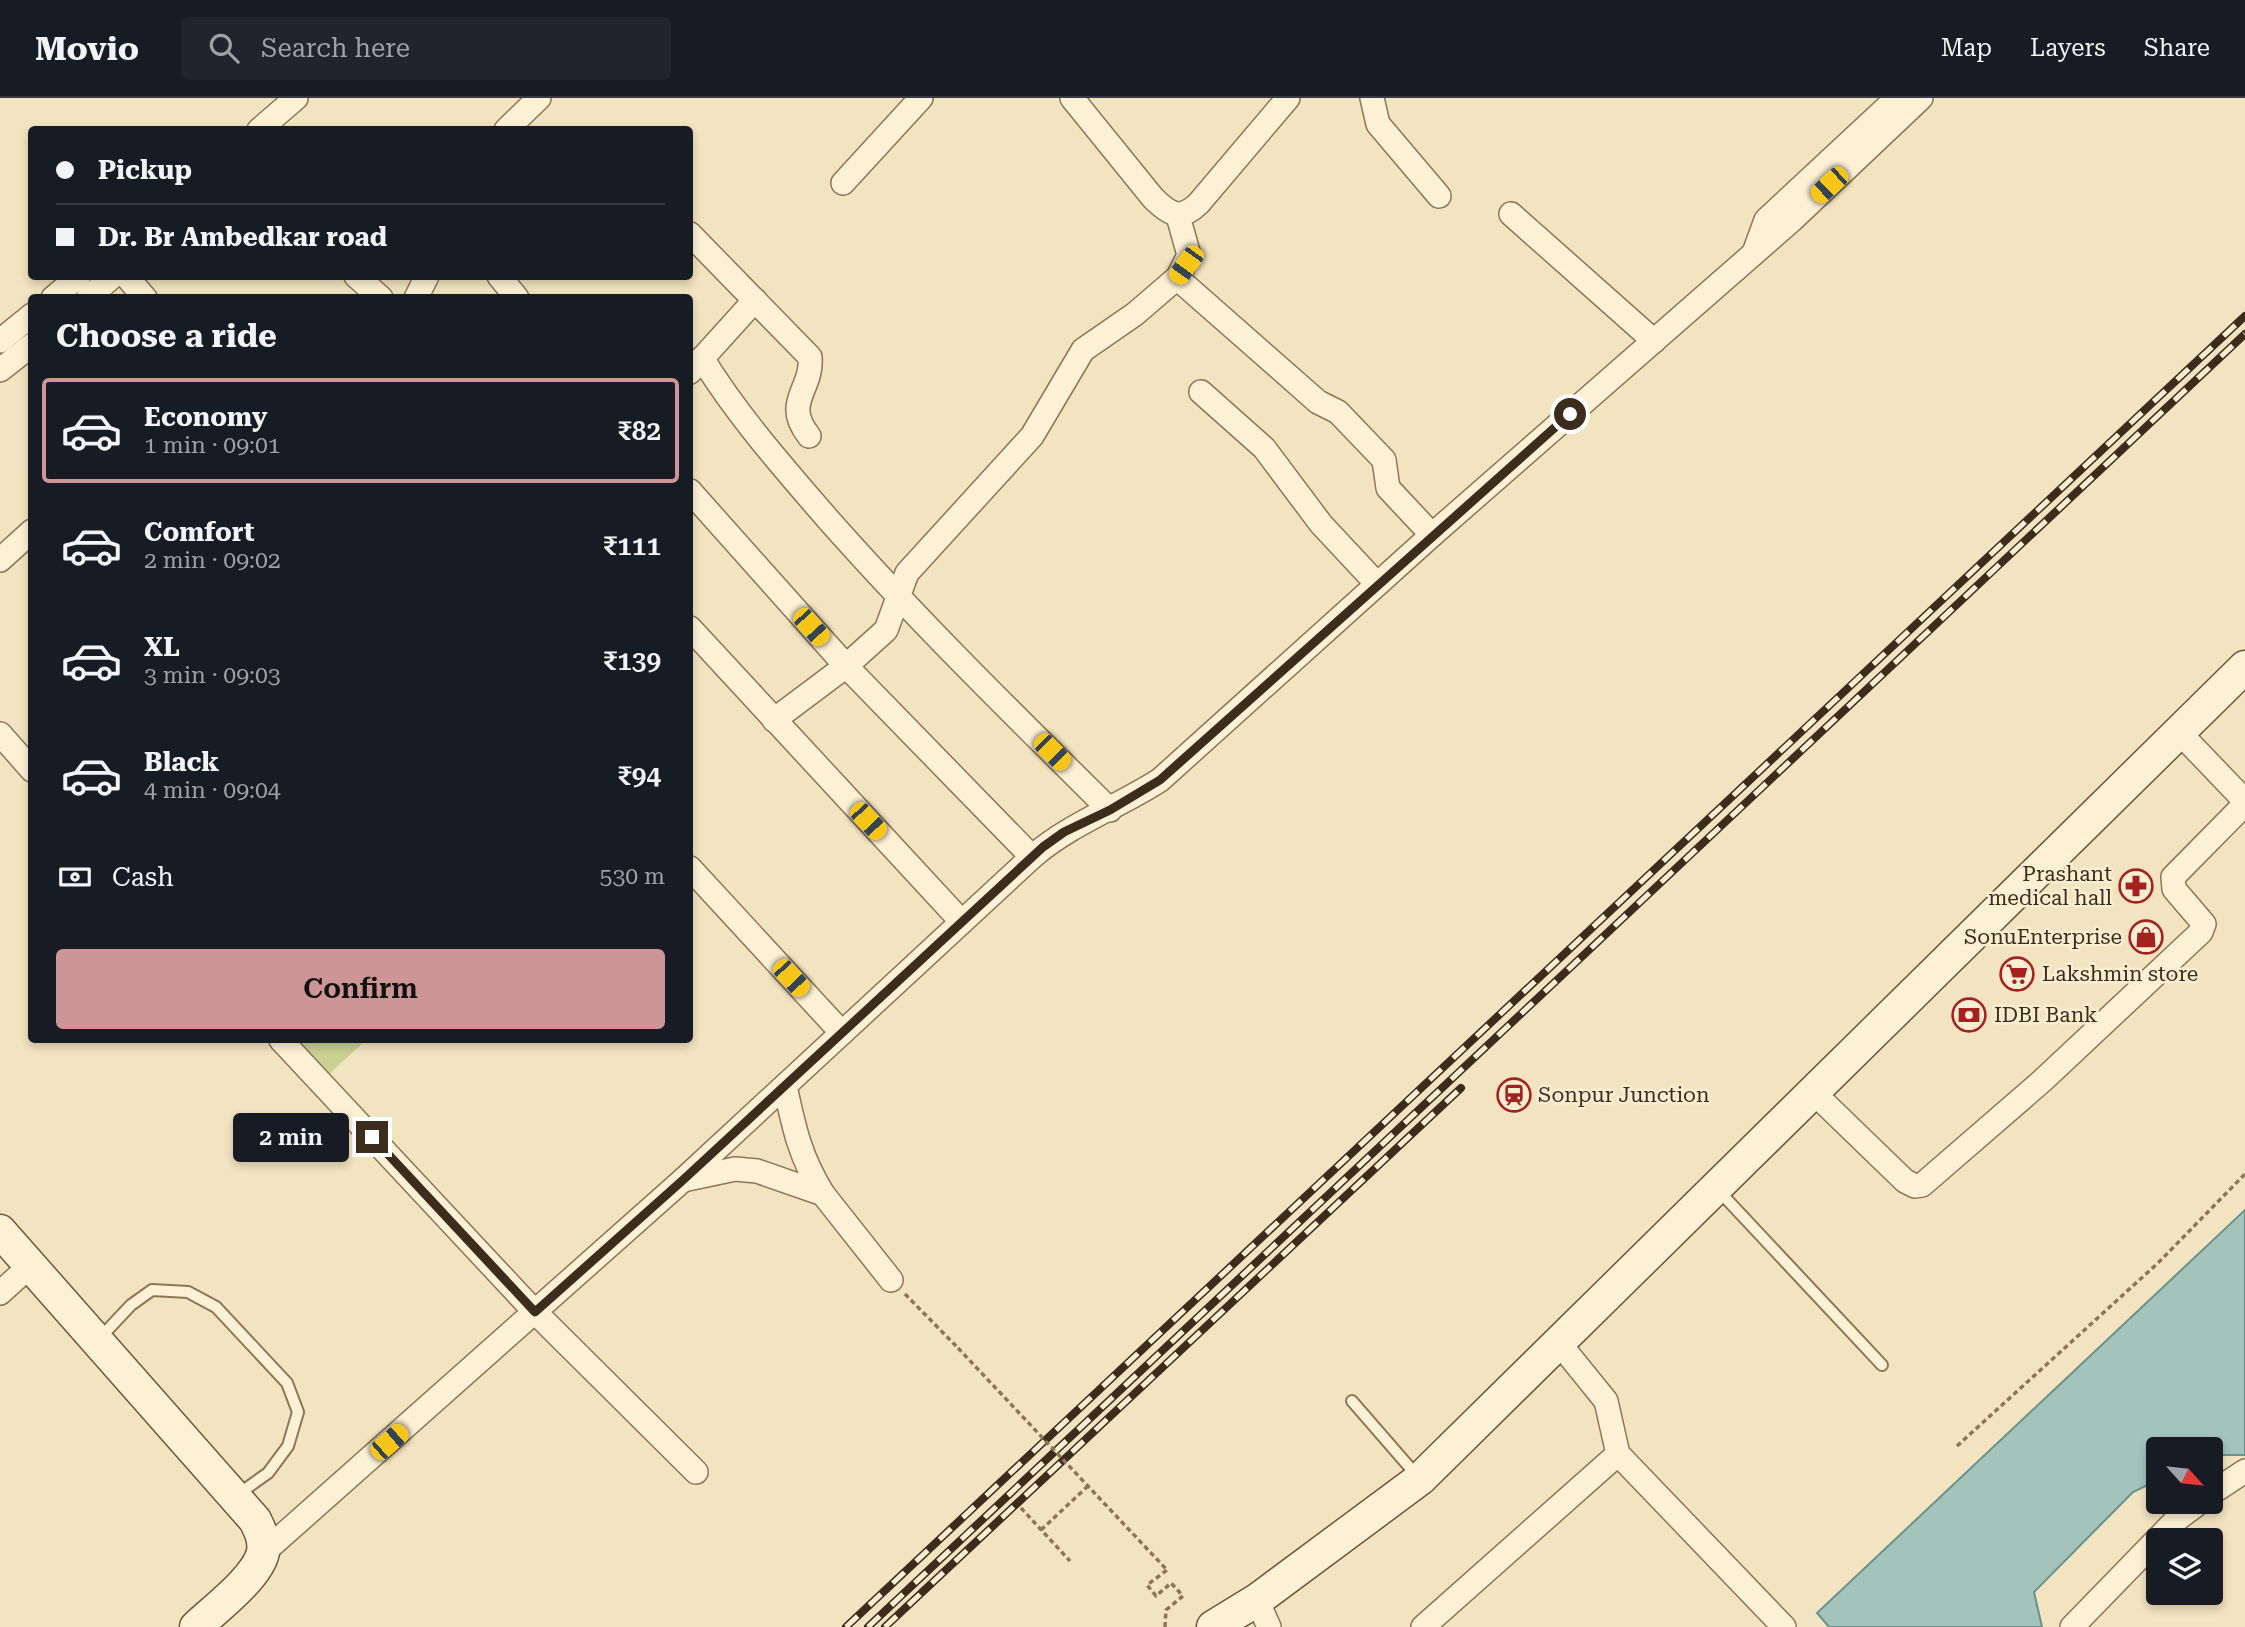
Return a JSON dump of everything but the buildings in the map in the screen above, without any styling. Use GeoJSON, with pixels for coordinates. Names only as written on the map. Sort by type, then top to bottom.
{"type":"FeatureCollection","features":[{"type":"Feature","properties":{"kind":"main road"},"geometry":{"type":"LineString","coordinates":[[1213,1627],[1263,1613],[1420,1479],[2245,667]]}},
{"type":"Feature","properties":{"kind":"main road"},"geometry":{"type":"LineString","coordinates":[[0,1231],[255,1520],[263,1537],[263,1553],[250,1576],[197,1627]]}},
{"type":"Feature","properties":{"kind":"street"},"geometry":{"type":"LineString","coordinates":[[264,126],[296,98]]}},
{"type":"Feature","properties":{"kind":"street"},"geometry":{"type":"LineString","coordinates":[[510,126],[539,98]]}},
{"type":"Feature","properties":{"kind":"street"},"geometry":{"type":"LineString","coordinates":[[842,183],[920,98]]}},
{"type":"Feature","properties":{"kind":"street"},"geometry":{"type":"LineString","coordinates":[[1072,98],[1153,198],[1165,210],[1178,216],[1188,214],[1199,203],[1288,98]]}},
{"type":"Feature","properties":{"kind":"street"},"geometry":{"type":"LineString","coordinates":[[1372,98],[1374,114],[1386,136],[1439,196]]}},
{"type":"Feature","properties":{"kind":"street"},"geometry":{"type":"LineString","coordinates":[[1754,253],[1766,220],[1897,98]]}},
{"type":"Feature","properties":{"kind":"street"},"geometry":{"type":"LineString","coordinates":[[263,1553],[683,1180],[1032,857],[1064,832],[1110,810],[1160,780],[1432,535],[1754,253],[1921,98]]}},
{"type":"Feature","properties":{"kind":"street"},"geometry":{"type":"LineString","coordinates":[[1511,214],[1654,341]]}},
{"type":"Feature","properties":{"kind":"street"},"geometry":{"type":"LineString","coordinates":[[774,720],[846,666],[886,630],[907,573],[1032,436],[1083,350],[1135,314],[1177,278],[1189,255],[1178,216]]}},
{"type":"Feature","properties":{"kind":"street"},"geometry":{"type":"LineString","coordinates":[[693,237],[810,357],[811,366],[797,411],[798,421],[809,436]]}},
{"type":"Feature","properties":{"kind":"street"},"geometry":{"type":"LineString","coordinates":[[1177,278],[1318,402],[1344,418],[1384,460],[1388,488],[1432,535]]}},
{"type":"Feature","properties":{"kind":"street"},"geometry":{"type":"LineString","coordinates":[[58,294],[74,280]]}},
{"type":"Feature","properties":{"kind":"street"},"geometry":{"type":"LineString","coordinates":[[93,294],[108,280]]}},
{"type":"Feature","properties":{"kind":"street"},"geometry":{"type":"LineString","coordinates":[[129,280],[142,294]]}},
{"type":"Feature","properties":{"kind":"street"},"geometry":{"type":"LineString","coordinates":[[361,280],[376,294]]}},
{"type":"Feature","properties":{"kind":"street"},"geometry":{"type":"LineString","coordinates":[[502,280],[514,294]]}},
{"type":"Feature","properties":{"kind":"street"},"geometry":{"type":"LineString","coordinates":[[755,300],[696,365],[720,388],[782,467],[897,598],[1110,810]]}},
{"type":"Feature","properties":{"kind":"street"},"geometry":{"type":"LineString","coordinates":[[0,341],[28,318]]}},
{"type":"Feature","properties":{"kind":"street"},"geometry":{"type":"LineString","coordinates":[[0,370],[28,348]]}},
{"type":"Feature","properties":{"kind":"street"},"geometry":{"type":"LineString","coordinates":[[1201,392],[1264,448],[1321,524],[1377,584]]}},
{"type":"Feature","properties":{"kind":"street"},"geometry":{"type":"LineString","coordinates":[[693,494],[846,666],[1032,857]]}},
{"type":"Feature","properties":{"kind":"street"},"geometry":{"type":"LineString","coordinates":[[0,560],[28,535]]}},
{"type":"Feature","properties":{"kind":"street"},"geometry":{"type":"LineString","coordinates":[[693,631],[961,921]]}},
{"type":"Feature","properties":{"kind":"street"},"geometry":{"type":"LineString","coordinates":[[1813,1092],[1905,1181],[1915,1186],[1922,1185],[2042,1080],[2202,932],[2202,921],[2174,888],[2173,877],[2245,803],[2179,732]]}},
{"type":"Feature","properties":{"kind":"street"},"geometry":{"type":"LineString","coordinates":[[0,734],[28,766]]}},
{"type":"Feature","properties":{"kind":"street"},"geometry":{"type":"LineString","coordinates":[[693,871],[842,1033]]}},
{"type":"Feature","properties":{"kind":"street"},"geometry":{"type":"LineString","coordinates":[[284,1043],[535,1312],[696,1472]]}},
{"type":"Feature","properties":{"kind":"street"},"geometry":{"type":"LineString","coordinates":[[785,1086],[804,1164],[823,1194],[891,1279]]}},
{"type":"Feature","properties":{"kind":"street"},"geometry":{"type":"LineString","coordinates":[[683,1180],[735,1169],[757,1171],[823,1194]]}},
{"type":"Feature","properties":{"kind":"street"},"geometry":{"type":"LineString","coordinates":[[0,1293],[31,1265]]}},
{"type":"Feature","properties":{"kind":"street"},"geometry":{"type":"LineString","coordinates":[[1559,1343],[1609,1408],[1618,1454],[1784,1627]]}},
{"type":"Feature","properties":{"kind":"street"},"geometry":{"type":"LineString","coordinates":[[1423,1627],[1618,1454]]}},
{"type":"Feature","properties":{"kind":"street"},"geometry":{"type":"LineString","coordinates":[[2223,1485],[2245,1471]]}},
{"type":"Feature","properties":{"kind":"street"},"geometry":{"type":"LineString","coordinates":[[2072,1627],[2184,1514]]}},
{"type":"Feature","properties":{"kind":"lane"},"geometry":{"type":"LineString","coordinates":[[1716,1188],[1882,1365]]}},
{"type":"Feature","properties":{"kind":"lane"},"geometry":{"type":"LineString","coordinates":[[96,1342],[131,1305],[152,1290],[188,1292],[216,1307],[287,1382],[298,1412],[288,1446],[268,1473],[234,1497]]}},
{"type":"Feature","properties":{"kind":"lane"},"geometry":{"type":"LineString","coordinates":[[1352,1401],[1420,1479]]}},
{"type":"Feature","properties":{"kind":"path"},"geometry":{"type":"LineString","coordinates":[[1957,1446],[2158,1263],[2245,1174]]}},
{"type":"Feature","properties":{"kind":"path"},"geometry":{"type":"LineString","coordinates":[[891,1279],[1167,1570],[1147,1585],[1156,1596],[1171,1583],[1183,1595],[1166,1610],[1165,1627]]}},
{"type":"Feature","properties":{"kind":"path"},"geometry":{"type":"LineString","coordinates":[[1041,1530],[1088,1486]]}},
{"type":"Feature","properties":{"kind":"path"},"geometry":{"type":"LineString","coordinates":[[1021,1508],[1070,1561]]}},
{"type":"Feature","properties":{"kind":"green space"},"geometry":{"type":"Polygon","coordinates":[[[297,1043],[363,1043],[327,1076],[297,1043]]]}},
{"type":"Feature","properties":{"kind":"water"},"geometry":{"type":"Polygon","coordinates":[[[2245,1210],[2245,1455],[2223,1455],[2223,1437],[2146,1437],[2146,1486],[2133,1492],[2034,1592],[2042,1627],[1829,1627],[1817,1613],[2245,1210]]]}},
{"type":"Feature","properties":{"kind":"railway"},"geometry":{"type":"LineString","coordinates":[[846,1627],[2245,316]]}},
{"type":"Feature","properties":{"kind":"railway"},"geometry":{"type":"LineString","coordinates":[[868,1627],[2245,334]]}},
{"type":"Feature","properties":{"kind":"railway"},"geometry":{"type":"LineString","coordinates":[[885,1627],[1461,1088]]}},
{"type":"Feature","properties":{"kind":"place","name":"Prashant medical hall"},"geometry":{"type":"Point","coordinates":[2136,886]}},
{"type":"Feature","properties":{"kind":"place","name":"SonuEnterprise"},"geometry":{"type":"Point","coordinates":[2146,937]}},
{"type":"Feature","properties":{"kind":"place","name":"Lakshmin store"},"geometry":{"type":"Point","coordinates":[2017,974]}},
{"type":"Feature","properties":{"kind":"place","name":"IDBI Bank"},"geometry":{"type":"Point","coordinates":[1969,1015]}},
{"type":"Feature","properties":{"kind":"place","name":"Sonpur Junction"},"geometry":{"type":"Point","coordinates":[1514,1095]}},
{"type":"Feature","properties":{"kind":"route"},"geometry":{"type":"LineString","coordinates":[[372,1137],[535,1312],[683,1180],[1043,847],[1064,832],[1110,810],[1160,780],[1570,414]]}}]}
